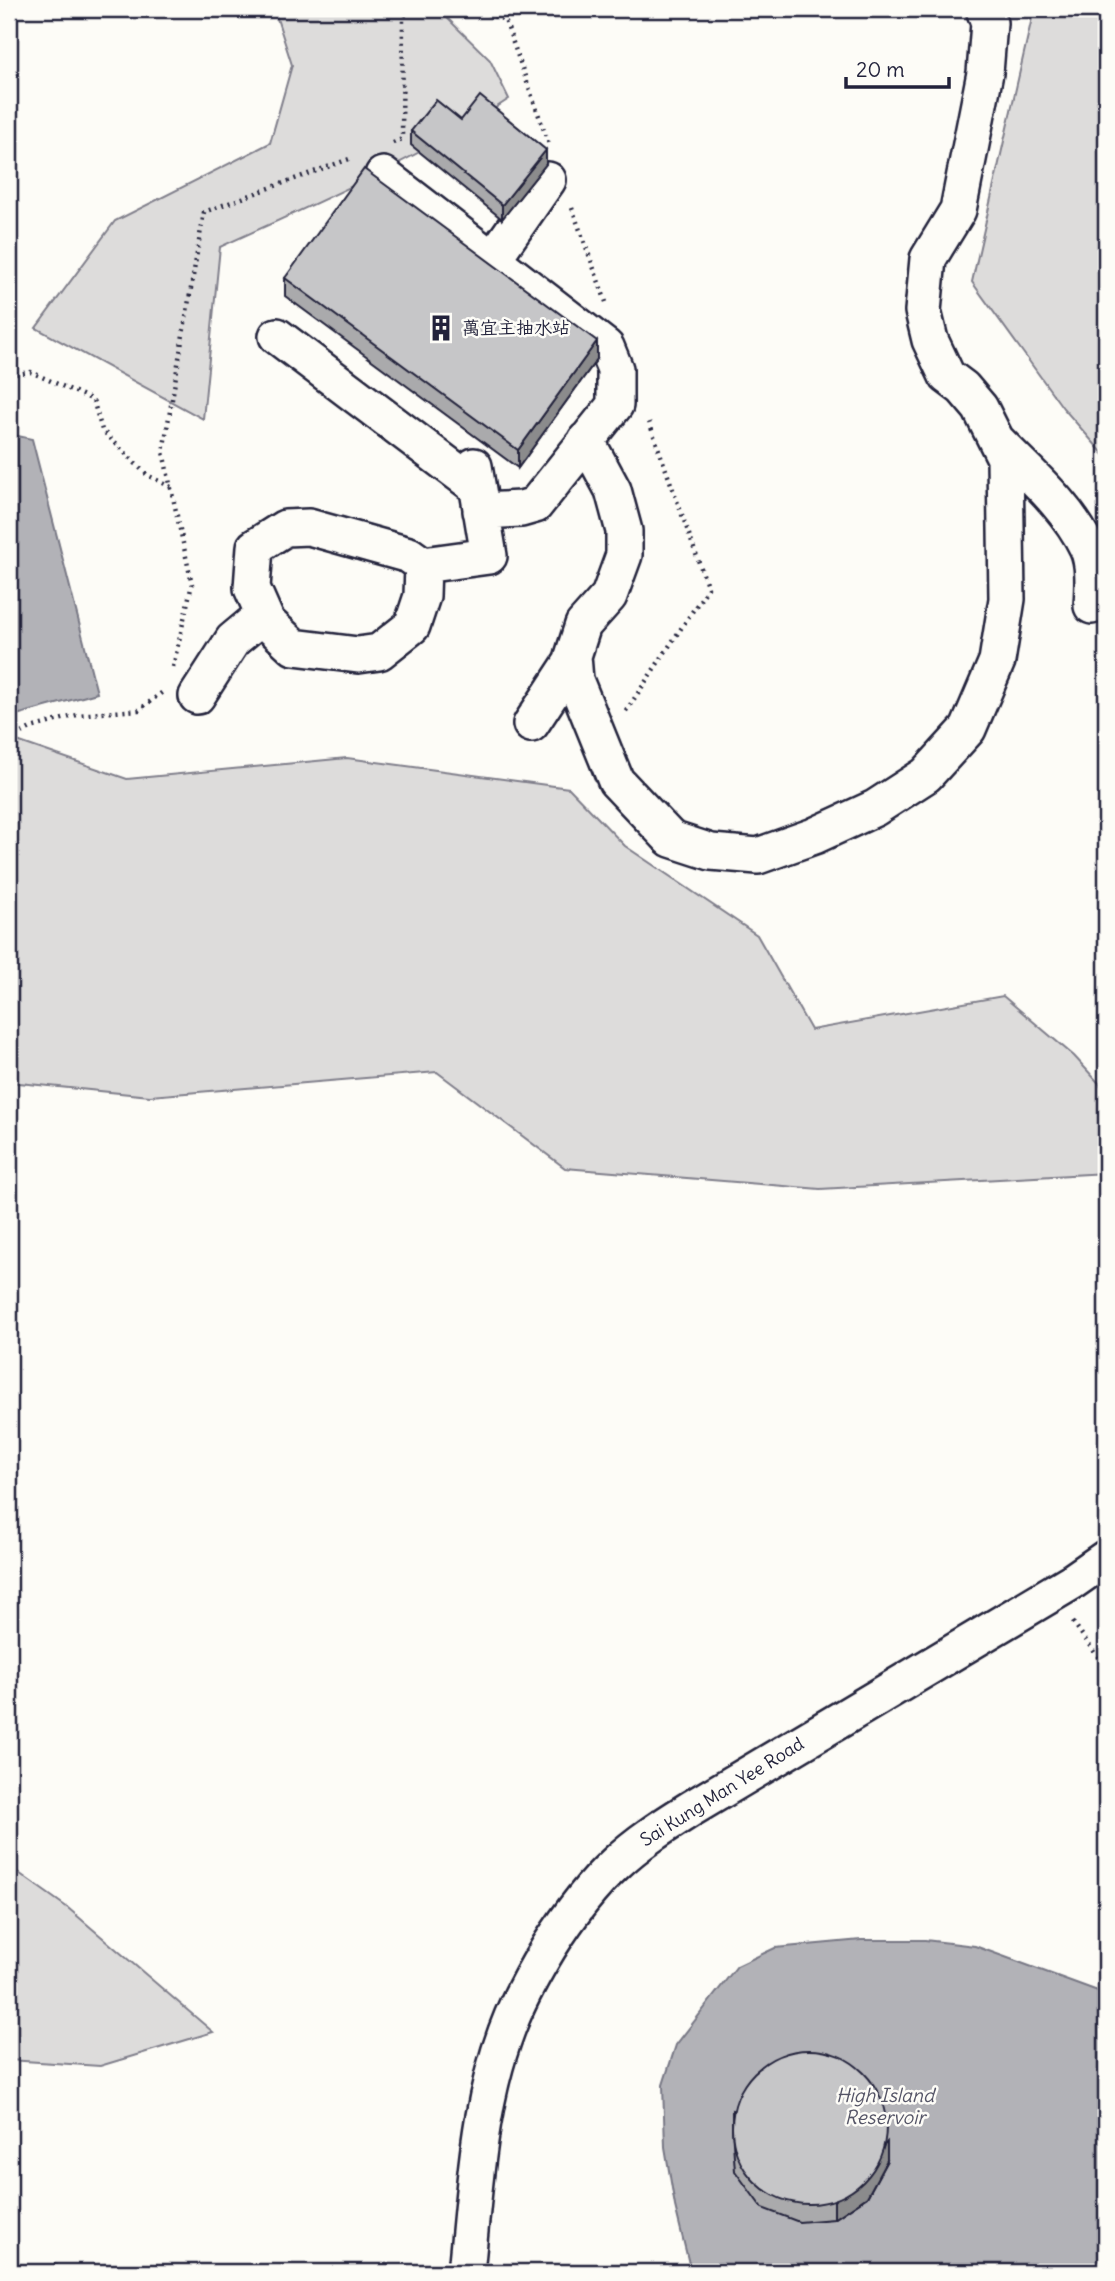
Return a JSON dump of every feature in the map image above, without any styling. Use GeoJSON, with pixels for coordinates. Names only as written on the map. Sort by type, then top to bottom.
{"type":"FeatureCollection","features":[{"type":"Feature","properties":{"kind":"street"},"geometry":{"type":"LineString","coordinates":[[573,660],[575,680],[616,782],[671,839],[712,852],[758,856],[814,836],[875,808],[926,775],[968,730],[997,661],[1007,599],[1005,458],[980,408],[963,388],[947,376],[930,340],[923,311],[928,259],[958,210],[985,73],[989,23],[984,9]]}},
{"type":"Feature","properties":{"kind":"street"},"geometry":{"type":"LineString","coordinates":[[277,337],[477,488],[521,509],[535,505],[615,405],[615,369],[606,347],[493,259],[386,159]]}},
{"type":"Feature","properties":{"kind":"street"},"geometry":{"type":"LineString","coordinates":[[493,259],[548,180]]}},
{"type":"Feature","properties":{"kind":"street"},"geometry":{"type":"LineString","coordinates":[[530,724],[573,660],[583,625],[609,596],[624,555],[624,531],[613,490],[586,440]]}},
{"type":"Feature","properties":{"kind":"street"},"geometry":{"type":"LineString","coordinates":[[996,440],[1059,504],[1088,549],[1094,585],[1092,606]]}},
{"type":"Feature","properties":{"kind":"street"},"geometry":{"type":"LineString","coordinates":[[423,565],[422,596],[412,626],[379,652],[358,655],[294,647],[267,622],[252,587],[255,547],[285,528],[309,527],[409,555],[423,565],[489,556],[477,488]]}},
{"type":"Feature","properties":{"kind":"street"},"geometry":{"type":"LineString","coordinates":[[179,686],[263,615]]}},
{"type":"Feature","properties":{"kind":"street","name":"Sai Kung Man Yee Road"},"geometry":{"type":"LineString","coordinates":[[466,2272],[481,2128],[502,2045],[511,2019],[534,1973],[575,1909],[595,1885],[634,1847],[692,1808],[1106,1558]]}},
{"type":"Feature","properties":{"kind":"path"},"geometry":{"type":"LineString","coordinates":[[386,159],[402,139],[404,18],[410,9]]}},
{"type":"Feature","properties":{"kind":"path"},"geometry":{"type":"LineString","coordinates":[[9,739],[31,728],[76,715],[139,710],[179,686],[192,584],[163,452],[204,212],[353,157]]}},
{"type":"Feature","properties":{"kind":"path"},"geometry":{"type":"LineString","coordinates":[[9,375],[31,372],[93,400],[102,430],[147,475],[171,487]]}},
{"type":"Feature","properties":{"kind":"path"},"geometry":{"type":"LineString","coordinates":[[1052,1593],[1106,1669]]}},
{"type":"Feature","properties":{"kind":"path"},"geometry":{"type":"LineString","coordinates":[[53,2272],[56,2264]]}},
{"type":"Feature","properties":{"kind":"shaded area"},"geometry":{"type":"Polygon","coordinates":[[[274,9],[438,9],[490,60],[509,99],[404,160],[220,247],[203,419],[36,328],[115,221],[270,143],[292,65],[274,9]]]}},
{"type":"Feature","properties":{"kind":"shaded area"},"geometry":{"type":"Polygon","coordinates":[[[1034,9],[1106,9],[1106,457],[1063,408],[972,282],[1034,9]]]}},
{"type":"Feature","properties":{"kind":"shaded area"},"geometry":{"type":"Polygon","coordinates":[[[17,741],[127,779],[347,758],[569,788],[625,846],[757,935],[811,1030],[1003,996],[1074,1056],[1106,1091],[1106,1173],[820,1189],[565,1168],[437,1072],[150,1096],[9,1082],[9,745],[17,741]]]}},
{"type":"Feature","properties":{"kind":"shaded area"},"geometry":{"type":"Polygon","coordinates":[[[9,1866],[68,1908],[213,2032],[100,2066],[9,2060],[9,1866]]]}},
{"type":"Feature","properties":{"kind":"water"},"geometry":{"type":"Polygon","coordinates":[[[9,434],[32,439],[97,693],[9,717],[9,434]]]}},
{"type":"Feature","properties":{"kind":"water","name":"High Island Reservoir"},"geometry":{"type":"Polygon","coordinates":[[[861,1940],[925,1940],[975,1946],[1106,1994],[1106,2272],[691,2272],[675,2206],[665,2147],[663,2085],[676,2045],[737,1966],[775,1948],[861,1940]]]}},
{"type":"Feature","properties":{"kind":"building"},"geometry":{"type":"Polygon","coordinates":[[[480,96],[546,150],[502,205],[411,131],[436,100],[461,120],[480,96]]]}},
{"type":"Feature","properties":{"kind":"building","name":"萬宜主抽水站"},"geometry":{"type":"Polygon","coordinates":[[[364,169],[597,341],[518,450],[285,278],[364,169]]]}},
{"type":"Feature","properties":{"kind":"building"},"geometry":{"type":"Polygon","coordinates":[[[809,2050],[838,2056],[863,2073],[880,2098],[886,2127],[880,2156],[863,2181],[838,2198],[809,2204],[780,2198],[755,2181],[738,2156],[732,2127],[738,2098],[755,2073],[780,2056],[809,2050]]]}},
{"type":"Feature","properties":{"kind":"place","name":"萬宜主抽水站"},"geometry":{"type":"Point","coordinates":[441,328]}}]}
